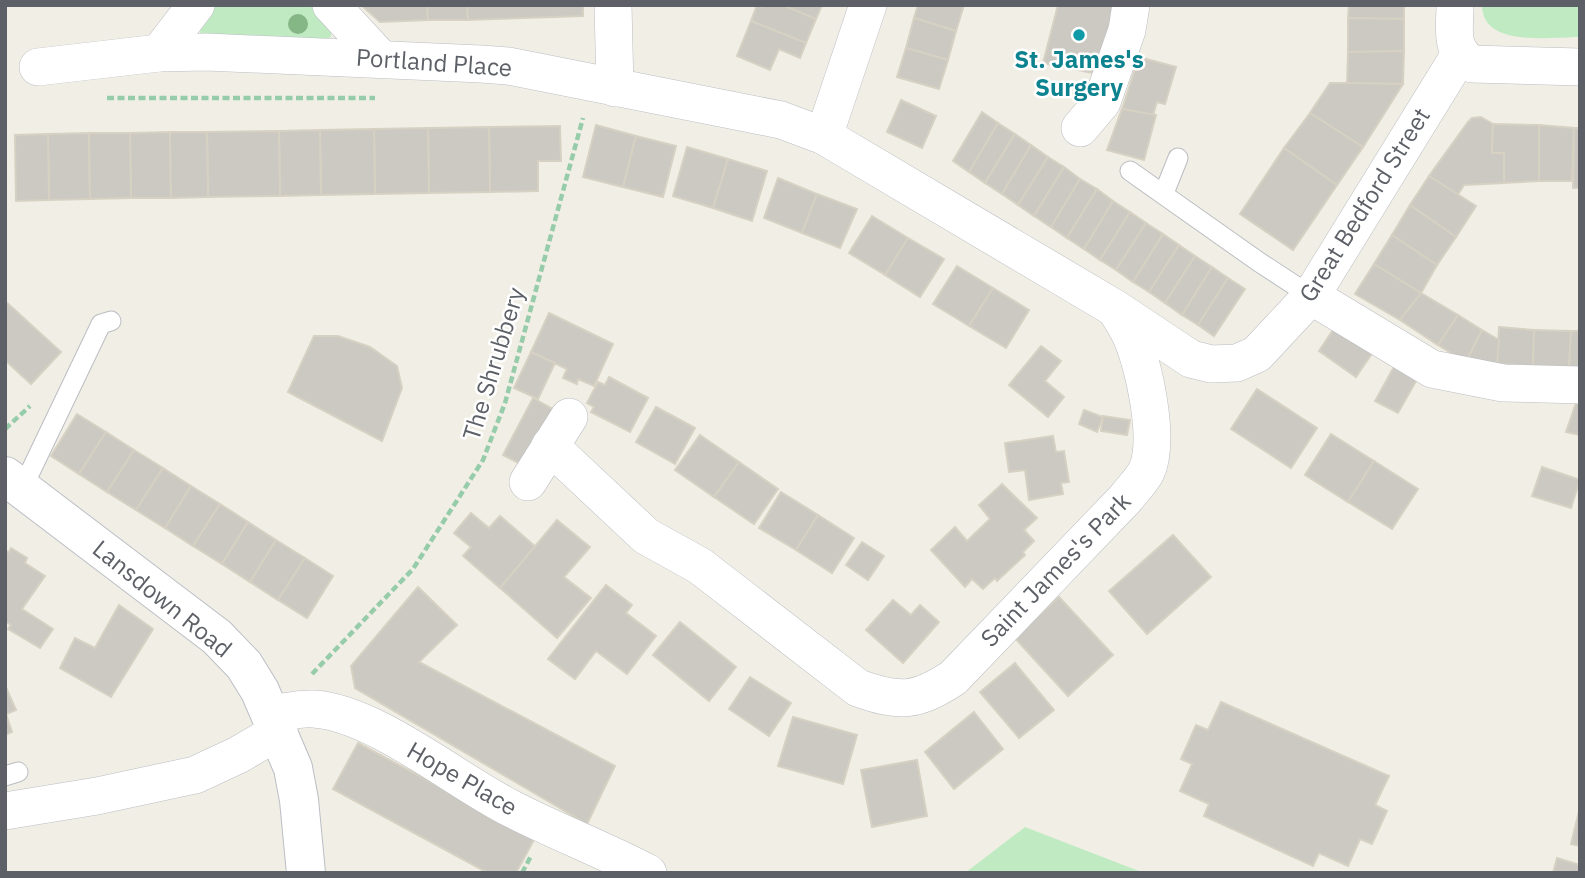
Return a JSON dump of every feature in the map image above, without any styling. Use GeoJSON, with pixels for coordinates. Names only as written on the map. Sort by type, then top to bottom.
{"type":"FeatureCollection","features":[{"type":"Feature","properties":{"kind":"street"},"geometry":{"type":"LineString","coordinates":[[159,53],[196,5]]}},
{"type":"Feature","properties":{"kind":"street"},"geometry":{"type":"LineString","coordinates":[[331,5],[381,59]]}},
{"type":"Feature","properties":{"kind":"street"},"geometry":{"type":"LineString","coordinates":[[612,5],[615,88]]}},
{"type":"Feature","properties":{"kind":"street"},"geometry":{"type":"LineString","coordinates":[[868,5],[824,136],[1116,309]]}},
{"type":"Feature","properties":{"kind":"street"},"geometry":{"type":"LineString","coordinates":[[1080,128],[1102,102],[1127,30],[1131,5]]}},
{"type":"Feature","properties":{"kind":"street"},"geometry":{"type":"LineString","coordinates":[[1455,5],[1455,45],[1459,56],[1472,64],[1580,67]]}},
{"type":"Feature","properties":{"kind":"street","name":"Portland Place"},"geometry":{"type":"LineString","coordinates":[[38,67],[159,53],[207,52],[508,66],[780,120],[824,136]]}},
{"type":"Feature","properties":{"kind":"street","name":"Great Bedford Street"},"geometry":{"type":"LineString","coordinates":[[1116,309],[1191,359],[1211,364],[1237,363],[1257,354],[1311,296],[1459,56]]}},
{"type":"Feature","properties":{"kind":"street"},"geometry":{"type":"LineString","coordinates":[[1311,296],[1432,369],[1503,383],[1580,385]]}},
{"type":"Feature","properties":{"kind":"street","name":"Saint James's Park"},"geometry":{"type":"LineString","coordinates":[[528,482],[559,431],[646,536],[700,566],[858,688],[886,698],[914,698],[933,691],[953,678],[1126,498],[1146,471],[1152,444],[1152,419],[1138,357],[1130,334],[1116,309]]}},
{"type":"Feature","properties":{"kind":"street","name":"Lansdown Road"},"geometry":{"type":"LineString","coordinates":[[13,483],[217,637],[244,665],[275,723],[293,768],[306,873]]}},
{"type":"Feature","properties":{"kind":"street","name":"Hope Place"},"geometry":{"type":"LineString","coordinates":[[275,723],[313,709],[346,715],[380,731],[512,809],[648,873]]}},
{"type":"Feature","properties":{"kind":"street"},"geometry":{"type":"LineString","coordinates":[[5,811],[97,796],[195,775],[238,755],[275,723]]}},
{"type":"Feature","properties":{"kind":"lane"},"geometry":{"type":"LineString","coordinates":[[1164,194],[1178,158]]}},
{"type":"Feature","properties":{"kind":"lane"},"geometry":{"type":"LineString","coordinates":[[1130,171],[1311,296]]}},
{"type":"Feature","properties":{"kind":"lane"},"geometry":{"type":"LineString","coordinates":[[13,483],[102,324],[111,321]]}},
{"type":"Feature","properties":{"kind":"path"},"geometry":{"type":"LineString","coordinates":[[101,98],[388,98]]}},
{"type":"Feature","properties":{"kind":"path","name":"The Shrubbery"},"geometry":{"type":"LineString","coordinates":[[308,678],[413,569],[483,460],[505,403],[580,128]]}},
{"type":"Feature","properties":{"kind":"path"},"geometry":{"type":"LineString","coordinates":[[522,873],[532,855]]}},
{"type":"Feature","properties":{"kind":"green space"},"geometry":{"type":"Polygon","coordinates":[[[216,5],[310,5],[331,29],[331,37],[322,40],[201,36],[200,29],[216,5]]]}},
{"type":"Feature","properties":{"kind":"green space"},"geometry":{"type":"Polygon","coordinates":[[[1482,5],[1580,5],[1580,37],[1536,38],[1505,34],[1493,28],[1485,19],[1482,5]]]}},
{"type":"Feature","properties":{"kind":"green space"},"geometry":{"type":"Polygon","coordinates":[[[1025,827],[1144,873],[965,873],[1025,827]]]}},
{"type":"Feature","properties":{"kind":"building"},"geometry":{"type":"Polygon","coordinates":[[[361,5],[427,5],[428,20],[380,22],[361,5]]]}},
{"type":"Feature","properties":{"kind":"building"},"geometry":{"type":"Polygon","coordinates":[[[427,5],[467,5],[468,20],[428,20],[427,5]]]}},
{"type":"Feature","properties":{"kind":"building"},"geometry":{"type":"Polygon","coordinates":[[[467,5],[583,5],[583,16],[468,20],[467,5]]]}},
{"type":"Feature","properties":{"kind":"building"},"geometry":{"type":"Polygon","coordinates":[[[757,5],[783,5],[816,19],[806,43],[751,21],[757,5]]]}},
{"type":"Feature","properties":{"kind":"building"},"geometry":{"type":"Polygon","coordinates":[[[783,5],[822,5],[816,19],[783,5]]]}},
{"type":"Feature","properties":{"kind":"building"},"geometry":{"type":"Polygon","coordinates":[[[918,5],[964,5],[956,31],[914,18],[918,5]]]}},
{"type":"Feature","properties":{"kind":"building","name":"St. James's Surgery"},"geometry":{"type":"Polygon","coordinates":[[[1058,5],[1115,5],[1098,74],[1043,63],[1058,5]]]}},
{"type":"Feature","properties":{"kind":"building"},"geometry":{"type":"Polygon","coordinates":[[[1349,5],[1404,5],[1404,19],[1348,18],[1349,5]]]}},
{"type":"Feature","properties":{"kind":"building"},"geometry":{"type":"Polygon","coordinates":[[[914,18],[956,31],[948,60],[906,48],[914,18]]]}},
{"type":"Feature","properties":{"kind":"building"},"geometry":{"type":"Polygon","coordinates":[[[1348,18],[1404,19],[1404,51],[1348,52],[1348,18]]]}},
{"type":"Feature","properties":{"kind":"building"},"geometry":{"type":"Polygon","coordinates":[[[751,21],[806,43],[800,58],[779,49],[770,70],[737,56],[751,21]]]}},
{"type":"Feature","properties":{"kind":"building"},"geometry":{"type":"Polygon","coordinates":[[[906,48],[948,60],[939,89],[897,77],[906,48]]]}},
{"type":"Feature","properties":{"kind":"building"},"geometry":{"type":"Polygon","coordinates":[[[1404,51],[1403,84],[1347,83],[1348,52],[1404,51]]]}},
{"type":"Feature","properties":{"kind":"building"},"geometry":{"type":"Polygon","coordinates":[[[1139,57],[1176,67],[1165,104],[1157,102],[1153,115],[1122,109],[1139,57]]]}},
{"type":"Feature","properties":{"kind":"building"},"geometry":{"type":"Polygon","coordinates":[[[1330,83],[1403,84],[1363,147],[1310,113],[1330,83]]]}},
{"type":"Feature","properties":{"kind":"building"},"geometry":{"type":"Polygon","coordinates":[[[901,100],[936,116],[922,148],[887,132],[901,100]]]}},
{"type":"Feature","properties":{"kind":"building"},"geometry":{"type":"Polygon","coordinates":[[[1122,109],[1156,115],[1144,160],[1107,150],[1122,109]]]}},
{"type":"Feature","properties":{"kind":"building"},"geometry":{"type":"Polygon","coordinates":[[[982,112],[998,123],[969,172],[953,161],[982,112]]]}},
{"type":"Feature","properties":{"kind":"building"},"geometry":{"type":"Polygon","coordinates":[[[1310,113],[1363,147],[1337,185],[1284,148],[1310,113]]]}},
{"type":"Feature","properties":{"kind":"building"},"geometry":{"type":"Polygon","coordinates":[[[1481,117],[1493,124],[1492,153],[1504,153],[1504,183],[1464,185],[1457,196],[1429,176],[1468,122],[1472,118],[1481,117]]]}},
{"type":"Feature","properties":{"kind":"building"},"geometry":{"type":"Polygon","coordinates":[[[998,123],[1015,134],[985,183],[969,172],[998,123]]]}},
{"type":"Feature","properties":{"kind":"building"},"geometry":{"type":"Polygon","coordinates":[[[1493,124],[1539,125],[1539,181],[1504,183],[1504,153],[1492,153],[1493,124]]]}},
{"type":"Feature","properties":{"kind":"building"},"geometry":{"type":"Polygon","coordinates":[[[596,125],[636,136],[623,187],[583,177],[596,125]]]}},
{"type":"Feature","properties":{"kind":"building"},"geometry":{"type":"Polygon","coordinates":[[[1539,125],[1574,128],[1572,181],[1539,181],[1539,125]]]}},
{"type":"Feature","properties":{"kind":"building"},"geometry":{"type":"Polygon","coordinates":[[[560,126],[561,161],[538,161],[538,191],[490,192],[489,127],[560,126]]]}},
{"type":"Feature","properties":{"kind":"building"},"geometry":{"type":"Polygon","coordinates":[[[489,127],[490,192],[429,193],[428,128],[489,127]]]}},
{"type":"Feature","properties":{"kind":"building"},"geometry":{"type":"Polygon","coordinates":[[[428,128],[429,193],[375,194],[374,129],[428,128]]]}},
{"type":"Feature","properties":{"kind":"building"},"geometry":{"type":"Polygon","coordinates":[[[1574,128],[1580,128],[1580,188],[1573,188],[1574,128]]]}},
{"type":"Feature","properties":{"kind":"building"},"geometry":{"type":"Polygon","coordinates":[[[374,129],[375,194],[321,195],[320,130],[374,129]]]}},
{"type":"Feature","properties":{"kind":"building"},"geometry":{"type":"Polygon","coordinates":[[[320,130],[321,195],[280,196],[279,131],[320,130]]]}},
{"type":"Feature","properties":{"kind":"building"},"geometry":{"type":"Polygon","coordinates":[[[279,131],[280,196],[208,197],[207,132],[279,131]]]}},
{"type":"Feature","properties":{"kind":"building"},"geometry":{"type":"Polygon","coordinates":[[[170,132],[171,198],[131,198],[130,133],[170,132]]]}},
{"type":"Feature","properties":{"kind":"building"},"geometry":{"type":"Polygon","coordinates":[[[170,132],[207,132],[208,197],[171,198],[170,132]]]}},
{"type":"Feature","properties":{"kind":"building"},"geometry":{"type":"Polygon","coordinates":[[[89,133],[90,199],[49,200],[48,134],[89,133]]]}},
{"type":"Feature","properties":{"kind":"building"},"geometry":{"type":"Polygon","coordinates":[[[89,133],[130,133],[131,198],[90,199],[89,133]]]}},
{"type":"Feature","properties":{"kind":"building"},"geometry":{"type":"Polygon","coordinates":[[[48,134],[49,200],[16,201],[15,135],[48,134]]]}},
{"type":"Feature","properties":{"kind":"building"},"geometry":{"type":"Polygon","coordinates":[[[1015,134],[1031,145],[1002,194],[985,183],[1015,134]]]}},
{"type":"Feature","properties":{"kind":"building"},"geometry":{"type":"Polygon","coordinates":[[[636,136],[676,146],[663,197],[623,187],[636,136]]]}},
{"type":"Feature","properties":{"kind":"building"},"geometry":{"type":"Polygon","coordinates":[[[1031,145],[1048,157],[1018,205],[1002,194],[1031,145]]]}},
{"type":"Feature","properties":{"kind":"building"},"geometry":{"type":"Polygon","coordinates":[[[687,147],[728,159],[713,208],[673,196],[687,147]]]}},
{"type":"Feature","properties":{"kind":"building"},"geometry":{"type":"Polygon","coordinates":[[[1284,148],[1337,185],[1293,250],[1240,214],[1284,148]]]}},
{"type":"Feature","properties":{"kind":"building"},"geometry":{"type":"Polygon","coordinates":[[[1048,157],[1064,167],[1034,216],[1018,205],[1048,157]]]}},
{"type":"Feature","properties":{"kind":"building"},"geometry":{"type":"Polygon","coordinates":[[[728,159],[767,171],[752,221],[713,208],[728,159]]]}},
{"type":"Feature","properties":{"kind":"building"},"geometry":{"type":"Polygon","coordinates":[[[1064,167],[1080,179],[1051,227],[1034,216],[1064,167]]]}},
{"type":"Feature","properties":{"kind":"building"},"geometry":{"type":"Polygon","coordinates":[[[1429,176],[1476,206],[1456,237],[1410,205],[1429,176]]]}},
{"type":"Feature","properties":{"kind":"building"},"geometry":{"type":"Polygon","coordinates":[[[778,178],[817,194],[802,233],[764,218],[778,178]]]}},
{"type":"Feature","properties":{"kind":"building"},"geometry":{"type":"Polygon","coordinates":[[[1080,179],[1097,189],[1067,238],[1051,227],[1080,179]]]}},
{"type":"Feature","properties":{"kind":"building"},"geometry":{"type":"Polygon","coordinates":[[[1097,189],[1113,201],[1084,249],[1067,238],[1097,189]]]}},
{"type":"Feature","properties":{"kind":"building"},"geometry":{"type":"Polygon","coordinates":[[[817,194],[857,209],[840,248],[802,233],[817,194]]]}},
{"type":"Feature","properties":{"kind":"building"},"geometry":{"type":"Polygon","coordinates":[[[1113,201],[1130,212],[1100,260],[1084,249],[1113,201]]]}},
{"type":"Feature","properties":{"kind":"building"},"geometry":{"type":"Polygon","coordinates":[[[1410,205],[1456,237],[1437,265],[1392,235],[1410,205]]]}},
{"type":"Feature","properties":{"kind":"building"},"geometry":{"type":"Polygon","coordinates":[[[1130,212],[1146,223],[1116,270],[1100,260],[1130,212]]]}},
{"type":"Feature","properties":{"kind":"building"},"geometry":{"type":"Polygon","coordinates":[[[872,216],[908,238],[885,275],[849,253],[872,216]]]}},
{"type":"Feature","properties":{"kind":"building"},"geometry":{"type":"Polygon","coordinates":[[[1146,223],[1163,234],[1133,282],[1116,270],[1146,223]]]}},
{"type":"Feature","properties":{"kind":"building"},"geometry":{"type":"Polygon","coordinates":[[[1163,234],[1179,245],[1149,292],[1133,282],[1163,234]]]}},
{"type":"Feature","properties":{"kind":"building"},"geometry":{"type":"Polygon","coordinates":[[[1392,235],[1437,265],[1421,293],[1374,264],[1392,235]]]}},
{"type":"Feature","properties":{"kind":"building"},"geometry":{"type":"Polygon","coordinates":[[[908,238],[944,259],[920,297],[885,275],[908,238]]]}},
{"type":"Feature","properties":{"kind":"building"},"geometry":{"type":"Polygon","coordinates":[[[1179,245],[1195,256],[1165,303],[1149,292],[1179,245]]]}},
{"type":"Feature","properties":{"kind":"building"},"geometry":{"type":"Polygon","coordinates":[[[1195,256],[1212,267],[1182,315],[1165,303],[1195,256]]]}},
{"type":"Feature","properties":{"kind":"building"},"geometry":{"type":"Polygon","coordinates":[[[1374,264],[1421,293],[1400,320],[1355,294],[1374,264]]]}},
{"type":"Feature","properties":{"kind":"building"},"geometry":{"type":"Polygon","coordinates":[[[957,266],[993,288],[969,326],[933,304],[957,266]]]}},
{"type":"Feature","properties":{"kind":"building"},"geometry":{"type":"Polygon","coordinates":[[[1212,267],[1228,278],[1198,325],[1182,315],[1212,267]]]}},
{"type":"Feature","properties":{"kind":"building"},"geometry":{"type":"Polygon","coordinates":[[[1228,278],[1245,289],[1214,336],[1198,325],[1228,278]]]}},
{"type":"Feature","properties":{"kind":"building"},"geometry":{"type":"Polygon","coordinates":[[[993,288],[1029,310],[1006,348],[969,326],[993,288]]]}},
{"type":"Feature","properties":{"kind":"building"},"geometry":{"type":"Polygon","coordinates":[[[1421,293],[1458,315],[1438,345],[1400,320],[1421,293]]]}},
{"type":"Feature","properties":{"kind":"building"},"geometry":{"type":"Polygon","coordinates":[[[5,301],[61,352],[31,384],[5,360],[5,301]]]}},
{"type":"Feature","properties":{"kind":"building"},"geometry":{"type":"Polygon","coordinates":[[[549,313],[613,344],[594,386],[578,379],[577,384],[563,378],[567,369],[531,352],[549,313]]]}},
{"type":"Feature","properties":{"kind":"building"},"geometry":{"type":"Polygon","coordinates":[[[1458,315],[1482,330],[1466,362],[1438,345],[1458,315]]]}},
{"type":"Feature","properties":{"kind":"building"},"geometry":{"type":"Polygon","coordinates":[[[1335,327],[1373,352],[1356,377],[1319,351],[1335,327]]]}},
{"type":"Feature","properties":{"kind":"building"},"geometry":{"type":"Polygon","coordinates":[[[1499,327],[1534,330],[1533,366],[1497,364],[1499,327]]]}},
{"type":"Feature","properties":{"kind":"building"},"geometry":{"type":"Polygon","coordinates":[[[1482,330],[1499,340],[1497,364],[1466,362],[1482,330]]]}},
{"type":"Feature","properties":{"kind":"building"},"geometry":{"type":"Polygon","coordinates":[[[1534,330],[1571,331],[1569,367],[1533,366],[1534,330]]]}},
{"type":"Feature","properties":{"kind":"building"},"geometry":{"type":"Polygon","coordinates":[[[1571,331],[1580,331],[1580,367],[1569,367],[1571,331]]]}},
{"type":"Feature","properties":{"kind":"building"},"geometry":{"type":"Polygon","coordinates":[[[314,336],[338,336],[370,347],[397,366],[402,388],[382,441],[288,392],[314,336]]]}},
{"type":"Feature","properties":{"kind":"building"},"geometry":{"type":"Polygon","coordinates":[[[1041,346],[1061,361],[1045,381],[1064,397],[1048,417],[1009,385],[1041,346]]]}},
{"type":"Feature","properties":{"kind":"building"},"geometry":{"type":"Polygon","coordinates":[[[531,352],[555,363],[538,399],[514,388],[531,352]]]}},
{"type":"Feature","properties":{"kind":"building"},"geometry":{"type":"Polygon","coordinates":[[[1396,363],[1419,376],[1398,413],[1375,401],[1396,363]]]}},
{"type":"Feature","properties":{"kind":"building"},"geometry":{"type":"Polygon","coordinates":[[[609,377],[648,398],[630,432],[591,412],[594,407],[587,403],[598,382],[605,385],[609,377]]]}},
{"type":"Feature","properties":{"kind":"building"},"geometry":{"type":"Polygon","coordinates":[[[1257,389],[1317,428],[1291,468],[1231,429],[1257,389]]]}},
{"type":"Feature","properties":{"kind":"building"},"geometry":{"type":"Polygon","coordinates":[[[1580,394],[1580,435],[1566,432],[1580,394]]]}},
{"type":"Feature","properties":{"kind":"building"},"geometry":{"type":"Polygon","coordinates":[[[533,398],[558,412],[528,468],[503,455],[533,398]]]}},
{"type":"Feature","properties":{"kind":"building"},"geometry":{"type":"Polygon","coordinates":[[[656,407],[695,428],[675,464],[636,442],[656,407]]]}},
{"type":"Feature","properties":{"kind":"building"},"geometry":{"type":"Polygon","coordinates":[[[1084,410],[1103,417],[1097,432],[1079,424],[1084,410]]]}},
{"type":"Feature","properties":{"kind":"building"},"geometry":{"type":"Polygon","coordinates":[[[77,414],[106,432],[79,474],[51,456],[77,414]]]}},
{"type":"Feature","properties":{"kind":"building"},"geometry":{"type":"Polygon","coordinates":[[[1103,416],[1130,420],[1127,435],[1101,431],[1103,416]]]}},
{"type":"Feature","properties":{"kind":"building"},"geometry":{"type":"Polygon","coordinates":[[[106,432],[134,450],[107,492],[79,474],[106,432]]]}},
{"type":"Feature","properties":{"kind":"building"},"geometry":{"type":"Polygon","coordinates":[[[1331,434],[1374,461],[1348,502],[1305,475],[1331,434]]]}},
{"type":"Feature","properties":{"kind":"building"},"geometry":{"type":"Polygon","coordinates":[[[700,435],[739,462],[714,497],[675,470],[700,435]]]}},
{"type":"Feature","properties":{"kind":"building"},"geometry":{"type":"Polygon","coordinates":[[[1053,436],[1056,452],[1064,451],[1069,482],[1061,483],[1063,494],[1029,500],[1025,470],[1009,472],[1005,443],[1053,436]]]}},
{"type":"Feature","properties":{"kind":"building"},"geometry":{"type":"Polygon","coordinates":[[[134,450],[163,468],[136,510],[107,492],[134,450]]]}},
{"type":"Feature","properties":{"kind":"building"},"geometry":{"type":"Polygon","coordinates":[[[1374,461],[1418,489],[1392,529],[1348,502],[1374,461]]]}},
{"type":"Feature","properties":{"kind":"building"},"geometry":{"type":"Polygon","coordinates":[[[739,462],[778,489],[754,524],[714,497],[739,462]]]}},
{"type":"Feature","properties":{"kind":"building"},"geometry":{"type":"Polygon","coordinates":[[[1542,467],[1580,480],[1571,508],[1532,496],[1542,467]]]}},
{"type":"Feature","properties":{"kind":"building"},"geometry":{"type":"Polygon","coordinates":[[[163,468],[191,486],[165,528],[136,510],[163,468]]]}},
{"type":"Feature","properties":{"kind":"building"},"geometry":{"type":"Polygon","coordinates":[[[1002,484],[1037,518],[1024,530],[1034,541],[1023,552],[1025,555],[997,581],[995,578],[983,589],[972,579],[965,587],[931,550],[955,527],[967,541],[990,519],[979,505],[1002,484]]]}},
{"type":"Feature","properties":{"kind":"building"},"geometry":{"type":"Polygon","coordinates":[[[191,486],[220,504],[193,546],[165,528],[191,486]]]}},
{"type":"Feature","properties":{"kind":"building"},"geometry":{"type":"Polygon","coordinates":[[[781,492],[818,515],[796,550],[759,528],[781,492]]]}},
{"type":"Feature","properties":{"kind":"building"},"geometry":{"type":"Polygon","coordinates":[[[220,504],[248,522],[222,564],[193,546],[220,504]]]}},
{"type":"Feature","properties":{"kind":"building"},"geometry":{"type":"Polygon","coordinates":[[[471,513],[489,528],[500,516],[536,547],[500,588],[463,556],[471,547],[454,533],[471,513]]]}},
{"type":"Feature","properties":{"kind":"building"},"geometry":{"type":"Polygon","coordinates":[[[818,515],[854,538],[832,573],[796,550],[818,515]]]}},
{"type":"Feature","properties":{"kind":"building"},"geometry":{"type":"Polygon","coordinates":[[[557,520],[590,547],[564,577],[591,598],[557,638],[500,588],[557,520]]]}},
{"type":"Feature","properties":{"kind":"building"},"geometry":{"type":"Polygon","coordinates":[[[248,522],[276,540],[250,582],[222,564],[248,522]]]}},
{"type":"Feature","properties":{"kind":"building"},"geometry":{"type":"Polygon","coordinates":[[[1173,535],[1211,577],[1147,634],[1109,591],[1173,535]]]}},
{"type":"Feature","properties":{"kind":"building"},"geometry":{"type":"Polygon","coordinates":[[[276,540],[305,558],[278,600],[250,582],[276,540]]]}},
{"type":"Feature","properties":{"kind":"building"},"geometry":{"type":"Polygon","coordinates":[[[862,542],[884,556],[868,580],[846,565],[862,542]]]}},
{"type":"Feature","properties":{"kind":"building"},"geometry":{"type":"Polygon","coordinates":[[[11,548],[27,558],[25,563],[45,576],[22,609],[53,629],[40,648],[8,629],[11,625],[5,621],[5,551],[9,552],[11,548]]]}},
{"type":"Feature","properties":{"kind":"building"},"geometry":{"type":"Polygon","coordinates":[[[305,558],[333,576],[307,618],[278,600],[305,558]]]}},
{"type":"Feature","properties":{"kind":"building"},"geometry":{"type":"Polygon","coordinates":[[[606,585],[632,605],[626,613],[656,636],[627,674],[596,651],[575,679],[548,659],[606,585]]]}},
{"type":"Feature","properties":{"kind":"building"},"geometry":{"type":"Polygon","coordinates":[[[418,587],[457,625],[419,662],[615,766],[587,824],[355,688],[351,666],[418,587]]]}},
{"type":"Feature","properties":{"kind":"building"},"geometry":{"type":"Polygon","coordinates":[[[1059,597],[1113,655],[1068,696],[1014,637],[1059,597]]]}},
{"type":"Feature","properties":{"kind":"building"},"geometry":{"type":"Polygon","coordinates":[[[893,600],[911,615],[920,605],[939,622],[903,663],[866,630],[893,600]]]}},
{"type":"Feature","properties":{"kind":"building"},"geometry":{"type":"Polygon","coordinates":[[[119,605],[153,629],[111,697],[60,668],[75,638],[95,648],[119,605]]]}},
{"type":"Feature","properties":{"kind":"building"},"geometry":{"type":"Polygon","coordinates":[[[680,622],[736,667],[709,701],[653,655],[680,622]]]}},
{"type":"Feature","properties":{"kind":"building"},"geometry":{"type":"Polygon","coordinates":[[[1015,663],[1054,710],[1019,738],[980,692],[1015,663]]]}},
{"type":"Feature","properties":{"kind":"building"},"geometry":{"type":"Polygon","coordinates":[[[750,677],[791,703],[769,736],[729,709],[750,677]]]}},
{"type":"Feature","properties":{"kind":"building"},"geometry":{"type":"Polygon","coordinates":[[[5,685],[16,710],[6,714],[12,732],[5,735],[5,685]]]}},
{"type":"Feature","properties":{"kind":"building"},"geometry":{"type":"Polygon","coordinates":[[[1221,702],[1389,776],[1375,805],[1387,811],[1372,844],[1360,839],[1348,866],[1319,853],[1313,866],[1204,816],[1209,804],[1180,791],[1192,764],[1181,759],[1196,725],[1208,730],[1221,702]]]}},
{"type":"Feature","properties":{"kind":"building"},"geometry":{"type":"Polygon","coordinates":[[[974,712],[1003,749],[954,789],[925,752],[974,712]]]}},
{"type":"Feature","properties":{"kind":"building"},"geometry":{"type":"Polygon","coordinates":[[[793,717],[857,735],[843,784],[778,766],[793,717]]]}},
{"type":"Feature","properties":{"kind":"building"},"geometry":{"type":"Polygon","coordinates":[[[358,743],[535,838],[516,873],[488,873],[333,789],[358,743]]]}},
{"type":"Feature","properties":{"kind":"building"},"geometry":{"type":"Polygon","coordinates":[[[917,760],[927,816],[872,827],[861,770],[917,760]]]}},
{"type":"Feature","properties":{"kind":"building"},"geometry":{"type":"Polygon","coordinates":[[[1580,811],[1580,846],[1571,844],[1580,811]]]}},
{"type":"Feature","properties":{"kind":"building"},"geometry":{"type":"Polygon","coordinates":[[[1557,858],[1580,865],[1580,873],[1553,873],[1557,858]]]}},
{"type":"Feature","properties":{"kind":"place","name":"St. James's Surgery"},"geometry":{"type":"Point","coordinates":[1079,35]}}]}
